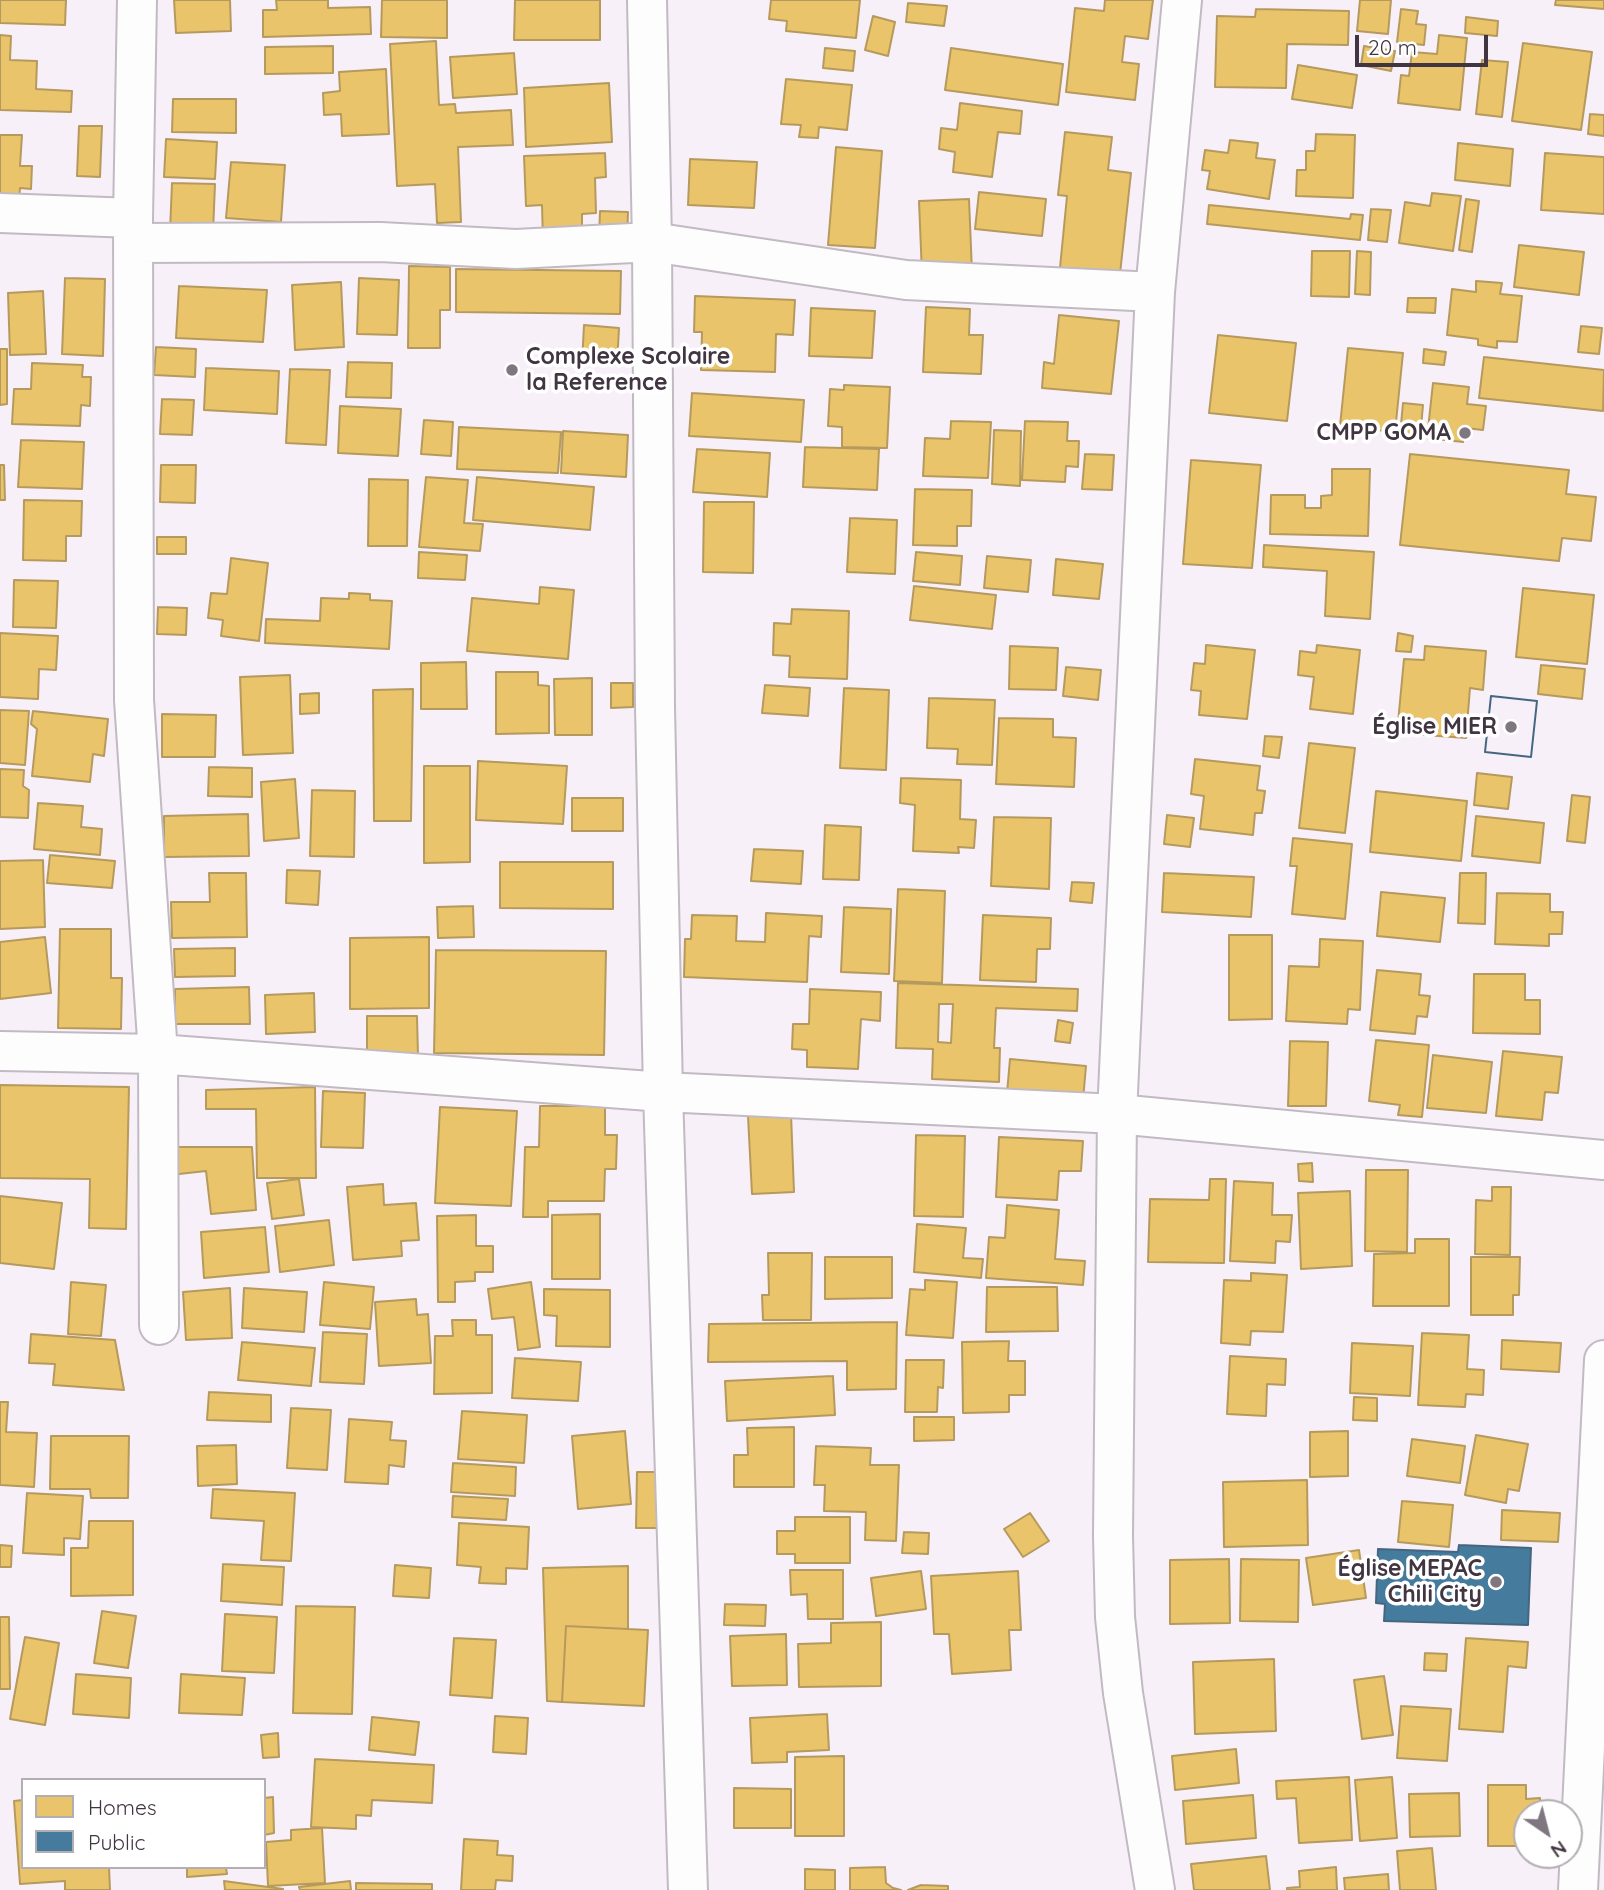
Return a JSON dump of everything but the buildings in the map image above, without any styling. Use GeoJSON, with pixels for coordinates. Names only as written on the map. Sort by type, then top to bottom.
{"type":"FeatureCollection","features":[{"type":"Feature","properties":{"kind":"street"},"geometry":{"type":"LineString","coordinates":[[137,0],[133,230],[134,700],[158,1054],[159,1325]]}},
{"type":"Feature","properties":{"kind":"street"},"geometry":{"type":"LineString","coordinates":[[647,0],[652,242],[655,707],[663,1092],[688,1890]]}},
{"type":"Feature","properties":{"kind":"street"},"geometry":{"type":"LineString","coordinates":[[1155,1890],[1123,1693],[1115,1617],[1113,1536],[1117,1114],[1155,292],[1182,0]]}},
{"type":"Feature","properties":{"kind":"street"},"geometry":{"type":"LineString","coordinates":[[0,214],[133,230],[516,249],[652,242],[906,280],[1155,292]]}},
{"type":"Feature","properties":{"kind":"street"},"geometry":{"type":"LineString","coordinates":[[0,1051],[158,1054],[663,1092],[1117,1114],[1604,1160]]}},
{"type":"Feature","properties":{"kind":"street"},"geometry":{"type":"LineString","coordinates":[[1578,1890],[1604,1360]]}},
{"type":"Feature","properties":{"kind":"place","name":"Complexe Scolaire la Reference"},"geometry":{"type":"Point","coordinates":[512,370]}},
{"type":"Feature","properties":{"kind":"place","name":"CMPP GOMA"},"geometry":{"type":"Point","coordinates":[1465,433]}},
{"type":"Feature","properties":{"kind":"place","name":"Église MIER"},"geometry":{"type":"Point","coordinates":[1511,727]}},
{"type":"Feature","properties":{"kind":"place","name":"Église MEPAC Chili City"},"geometry":{"type":"Point","coordinates":[1496,1582]}}]}
